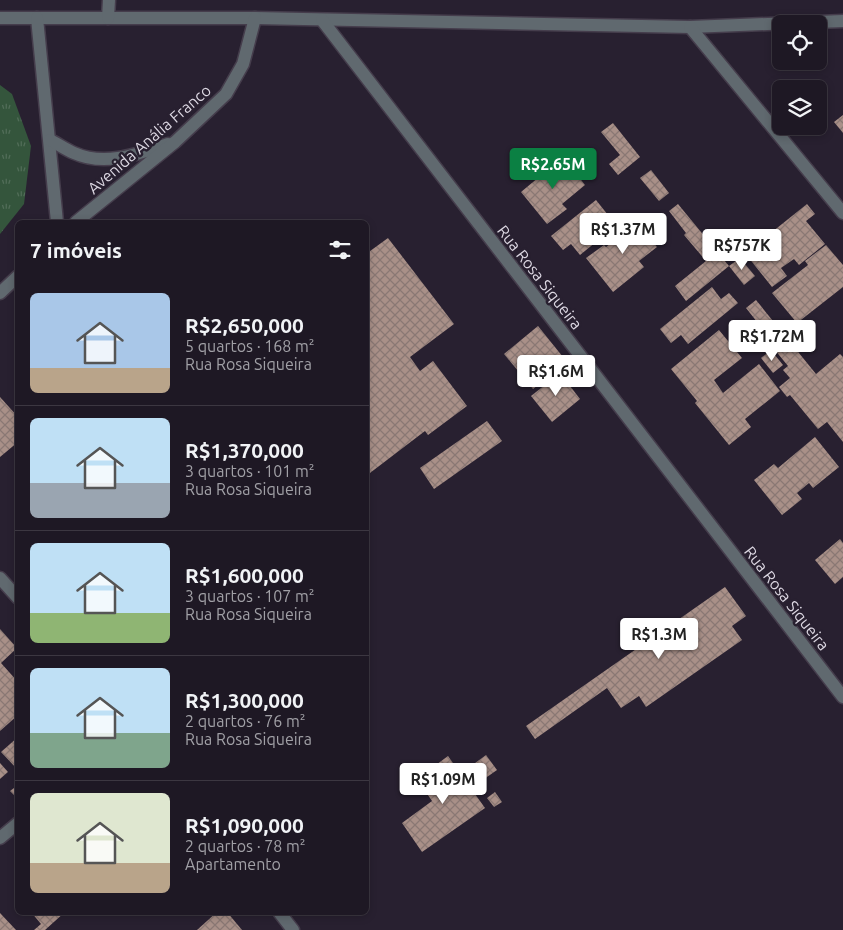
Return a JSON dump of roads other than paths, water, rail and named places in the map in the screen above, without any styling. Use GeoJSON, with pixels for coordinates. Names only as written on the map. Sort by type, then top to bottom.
{"type":"FeatureCollection","features":[{"type":"Feature","properties":{"kind":"street"},"geometry":{"type":"LineString","coordinates":[[108,18],[109,0]]}},
{"type":"Feature","properties":{"kind":"street"},"geometry":{"type":"LineString","coordinates":[[0,18],[255,18],[690,27],[843,21]]}},
{"type":"Feature","properties":{"kind":"street"},"geometry":{"type":"LineString","coordinates":[[37,18],[57,220]]}},
{"type":"Feature","properties":{"kind":"street","name":"Avenida Anália Franco"},"geometry":{"type":"LineString","coordinates":[[78,220],[175,142],[226,94],[243,64],[255,18]]}},
{"type":"Feature","properties":{"kind":"street","name":"Rua Rosa Siqueira"},"geometry":{"type":"LineString","coordinates":[[322,20],[843,697]]}},
{"type":"Feature","properties":{"kind":"street"},"geometry":{"type":"LineString","coordinates":[[690,27],[843,213]]}},
{"type":"Feature","properties":{"kind":"street"},"geometry":{"type":"LineString","coordinates":[[50,140],[75,154],[99,159],[127,157],[175,142]]}},
{"type":"Feature","properties":{"kind":"street"},"geometry":{"type":"LineString","coordinates":[[0,293],[15,279]]}},
{"type":"Feature","properties":{"kind":"street"},"geometry":{"type":"LineString","coordinates":[[0,578],[15,595]]}},
{"type":"Feature","properties":{"kind":"street"},"geometry":{"type":"LineString","coordinates":[[0,838],[15,826]]}},
{"type":"Feature","properties":{"kind":"street"},"geometry":{"type":"LineString","coordinates":[[281,915],[293,930]]}}]}
